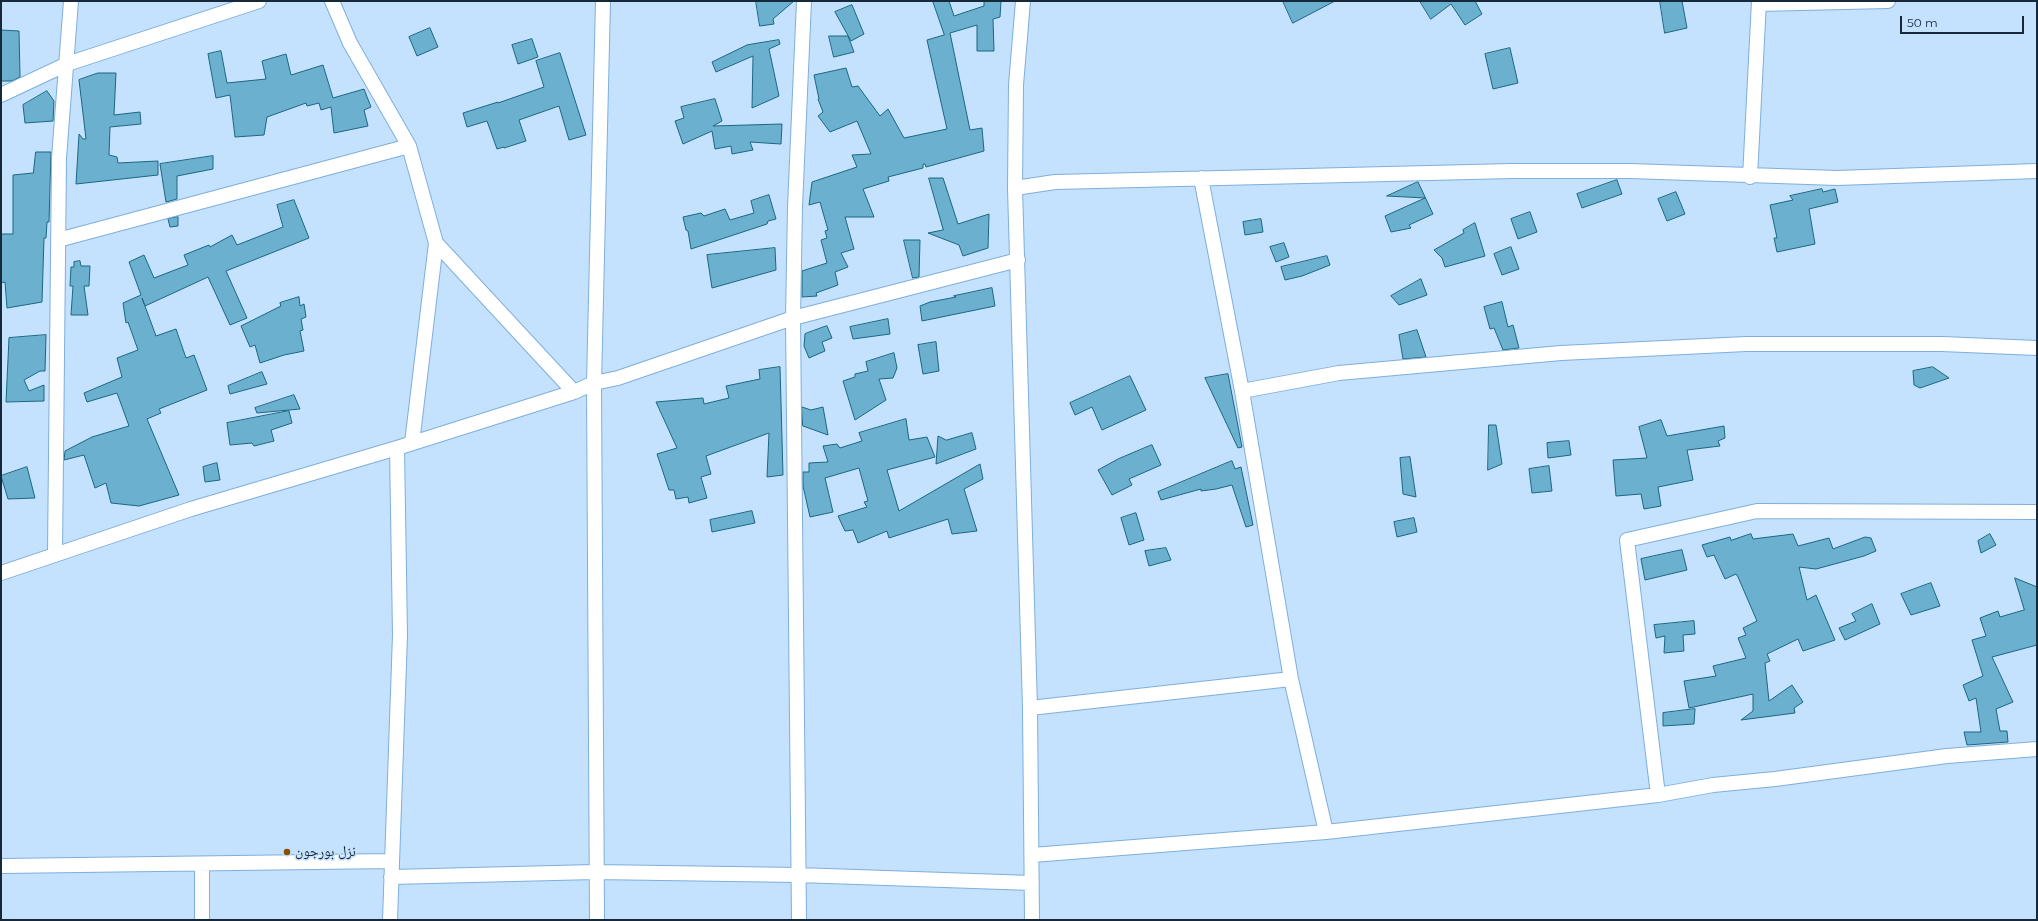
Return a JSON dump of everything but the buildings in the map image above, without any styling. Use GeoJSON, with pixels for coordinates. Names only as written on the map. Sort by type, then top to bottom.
{"type":"FeatureCollection","features":[{"type":"Feature","properties":{"kind":"street"},"geometry":{"type":"LineString","coordinates":[[55,554],[59,158],[67,64],[70,1]]}},
{"type":"Feature","properties":{"kind":"street"},"geometry":{"type":"LineString","coordinates":[[1,95],[67,64],[259,1]]}},
{"type":"Feature","properties":{"kind":"street"},"geometry":{"type":"LineString","coordinates":[[332,1],[350,43],[409,146],[436,243],[412,443]]}},
{"type":"Feature","properties":{"kind":"street"},"geometry":{"type":"LineString","coordinates":[[597,920],[595,872],[594,383],[603,1]]}},
{"type":"Feature","properties":{"kind":"street"},"geometry":{"type":"LineString","coordinates":[[799,920],[793,318],[795,207],[804,1]]}},
{"type":"Feature","properties":{"kind":"street"},"geometry":{"type":"LineString","coordinates":[[1023,1],[1016,85],[1015,188],[1030,708],[1032,920]]}},
{"type":"Feature","properties":{"kind":"street"},"geometry":{"type":"LineString","coordinates":[[1750,177],[1759,3],[1888,1]]}},
{"type":"Feature","properties":{"kind":"street"},"geometry":{"type":"LineString","coordinates":[[58,240],[409,146]]}},
{"type":"Feature","properties":{"kind":"street"},"geometry":{"type":"LineString","coordinates":[[1015,188],[1055,182],[1512,171],[1630,171],[1750,177],[1837,178],[2037,171]]}},
{"type":"Feature","properties":{"kind":"street"},"geometry":{"type":"LineString","coordinates":[[1201,178],[1242,390],[1291,679],[1326,832]]}},
{"type":"Feature","properties":{"kind":"street"},"geometry":{"type":"LineString","coordinates":[[436,243],[574,392]]}},
{"type":"Feature","properties":{"kind":"street"},"geometry":{"type":"LineString","coordinates":[[1,573],[191,509],[397,448],[574,392],[594,383],[618,378],[793,318],[1018,260]]}},
{"type":"Feature","properties":{"kind":"street"},"geometry":{"type":"LineString","coordinates":[[1242,390],[1339,373],[1561,353],[1746,344],[1942,344],[2037,348]]}},
{"type":"Feature","properties":{"kind":"street"},"geometry":{"type":"LineString","coordinates":[[390,920],[400,635],[397,448]]}},
{"type":"Feature","properties":{"kind":"street"},"geometry":{"type":"LineString","coordinates":[[1658,795],[1627,540],[1757,511],[2037,512]]}},
{"type":"Feature","properties":{"kind":"street"},"geometry":{"type":"LineString","coordinates":[[1030,708],[1291,679]]}},
{"type":"Feature","properties":{"kind":"street"},"geometry":{"type":"LineString","coordinates":[[1032,855],[1326,832],[1658,795],[1713,785],[1775,779],[1947,756],[2037,749]]}},
{"type":"Feature","properties":{"kind":"street"},"geometry":{"type":"LineString","coordinates":[[1,866],[392,861]]}},
{"type":"Feature","properties":{"kind":"street"},"geometry":{"type":"LineString","coordinates":[[202,864],[202,920]]}},
{"type":"Feature","properties":{"kind":"street"},"geometry":{"type":"LineString","coordinates":[[391,877],[595,872],[798,875],[1032,883]]}},
{"type":"Feature","properties":{"kind":"place","name":"نزل بورجون"},"geometry":{"type":"Point","coordinates":[287,852]}}]}
